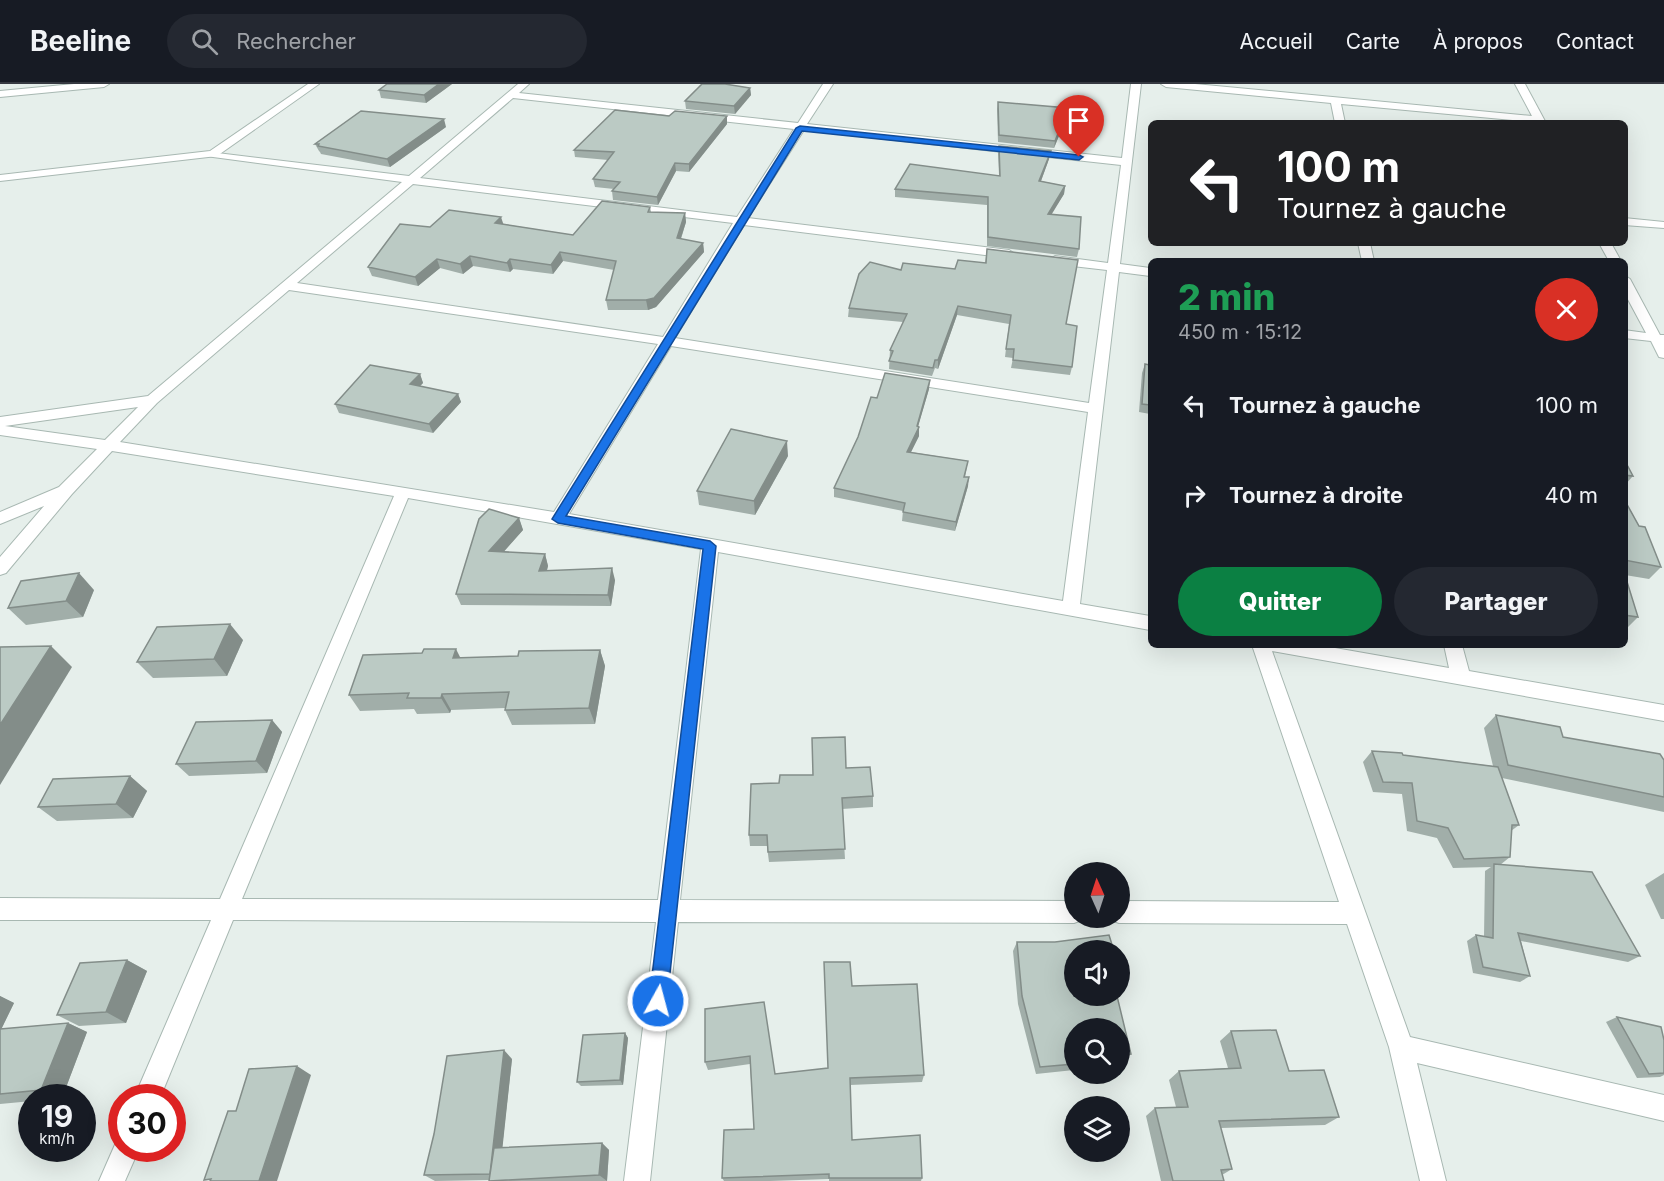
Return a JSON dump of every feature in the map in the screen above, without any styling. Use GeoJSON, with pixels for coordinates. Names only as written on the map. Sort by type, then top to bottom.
{"type":"FeatureCollection","features":[{"type":"Feature","properties":{"kind":"street"},"geometry":{"type":"LineString","coordinates":[[0,94],[105,84]]}},
{"type":"Feature","properties":{"kind":"street"},"geometry":{"type":"LineString","coordinates":[[213,154],[314,84]]}},
{"type":"Feature","properties":{"kind":"street"},"geometry":{"type":"LineString","coordinates":[[0,568],[66,490],[153,400],[524,84]]}},
{"type":"Feature","properties":{"kind":"street"},"geometry":{"type":"LineString","coordinates":[[558,519],[741,220],[828,84]]}},
{"type":"Feature","properties":{"kind":"street"},"geometry":{"type":"LineString","coordinates":[[1071,609],[1136,84]]}},
{"type":"Feature","properties":{"kind":"street"},"geometry":{"type":"LineString","coordinates":[[1166,84],[1254,88],[1335,100],[1522,120]]}},
{"type":"Feature","properties":{"kind":"street"},"geometry":{"type":"LineString","coordinates":[[1520,84],[1540,120]]}},
{"type":"Feature","properties":{"kind":"street"},"geometry":{"type":"LineString","coordinates":[[512,95],[1126,162]]}},
{"type":"Feature","properties":{"kind":"street"},"geometry":{"type":"LineString","coordinates":[[1335,100],[1339,120]]}},
{"type":"Feature","properties":{"kind":"street"},"geometry":{"type":"LineString","coordinates":[[0,178],[213,154],[1020,255]]}},
{"type":"Feature","properties":{"kind":"street"},"geometry":{"type":"LineString","coordinates":[[1628,221],[1664,225]]}},
{"type":"Feature","properties":{"kind":"street"},"geometry":{"type":"LineString","coordinates":[[1043,258],[1148,272]]}},
{"type":"Feature","properties":{"kind":"street"},"geometry":{"type":"LineString","coordinates":[[288,286],[666,341],[1096,409]]}},
{"type":"Feature","properties":{"kind":"street"},"geometry":{"type":"LineString","coordinates":[[1628,286],[1660,339],[1664,354]]}},
{"type":"Feature","properties":{"kind":"street"},"geometry":{"type":"LineString","coordinates":[[1628,335],[1660,339]]}},
{"type":"Feature","properties":{"kind":"street"},"geometry":{"type":"LineString","coordinates":[[0,422],[153,400]]}},
{"type":"Feature","properties":{"kind":"street"},"geometry":{"type":"LineString","coordinates":[[0,430],[111,445],[403,492],[1148,623]]}},
{"type":"Feature","properties":{"kind":"street"},"geometry":{"type":"LineString","coordinates":[[0,518],[66,490]]}},
{"type":"Feature","properties":{"kind":"street"},"geometry":{"type":"LineString","coordinates":[[153,1084],[403,492]]}},
{"type":"Feature","properties":{"kind":"street"},"geometry":{"type":"LineString","coordinates":[[637,1181],[710,546]]}},
{"type":"Feature","properties":{"kind":"street"},"geometry":{"type":"LineString","coordinates":[[1262,648],[1401,1047],[1433,1181]]}},
{"type":"Feature","properties":{"kind":"street"},"geometry":{"type":"LineString","coordinates":[[1294,648],[1664,713]]}},
{"type":"Feature","properties":{"kind":"street"},"geometry":{"type":"LineString","coordinates":[[1454,648],[1461,677]]}},
{"type":"Feature","properties":{"kind":"street"},"geometry":{"type":"LineString","coordinates":[[0,909],[1064,912]]}},
{"type":"Feature","properties":{"kind":"street"},"geometry":{"type":"LineString","coordinates":[[1130,912],[1354,913]]}},
{"type":"Feature","properties":{"kind":"street"},"geometry":{"type":"LineString","coordinates":[[1401,1047],[1664,1108]]}},
{"type":"Feature","properties":{"kind":"street"},"geometry":{"type":"LineString","coordinates":[[112,1181],[120,1162]]}},
{"type":"Feature","properties":{"kind":"building"},"geometry":{"type":"Polygon","coordinates":[[[387,84],[439,84],[424,95],[379,90],[387,84]]]}},
{"type":"Feature","properties":{"kind":"building"},"geometry":{"type":"Polygon","coordinates":[[[702,84],[725,84],[750,88],[734,106],[685,101],[702,84]]]}},
{"type":"Feature","properties":{"kind":"building"},"geometry":{"type":"Polygon","coordinates":[[[998,102],[1068,108],[1055,141],[999,135],[998,102]]]}},
{"type":"Feature","properties":{"kind":"building"},"geometry":{"type":"Polygon","coordinates":[[[615,110],[669,116],[675,111],[727,116],[689,164],[675,163],[657,197],[612,191],[620,182],[593,179],[614,152],[574,150],[615,110]]]}},
{"type":"Feature","properties":{"kind":"building"},"geometry":{"type":"Polygon","coordinates":[[[361,111],[444,119],[387,159],[315,144],[361,111]]]}},
{"type":"Feature","properties":{"kind":"building"},"geometry":{"type":"Polygon","coordinates":[[[999,146],[1051,151],[1039,181],[1065,186],[1048,214],[1081,217],[1079,249],[988,237],[988,197],[895,189],[910,164],[1000,176],[999,146]]]}},
{"type":"Feature","properties":{"kind":"building"},"geometry":{"type":"Polygon","coordinates":[[[602,201],[650,207],[648,212],[685,213],[677,238],[703,243],[654,298],[606,300],[616,261],[560,252],[551,265],[510,259],[507,263],[470,256],[460,264],[437,259],[415,277],[368,267],[400,224],[430,227],[449,210],[501,217],[495,223],[573,235],[602,201]]]}},
{"type":"Feature","properties":{"kind":"building"},"geometry":{"type":"Polygon","coordinates":[[[987,249],[1078,260],[1066,324],[1077,326],[1072,367],[1013,360],[1014,349],[1006,349],[1011,315],[958,306],[933,368],[889,361],[893,351],[890,350],[907,314],[849,308],[859,274],[870,262],[901,270],[903,263],[955,269],[958,260],[986,263],[987,249]]]}},
{"type":"Feature","properties":{"kind":"building"},"geometry":{"type":"Polygon","coordinates":[[[1145,364],[1148,365],[1148,405],[1142,404],[1145,364]]]}},
{"type":"Feature","properties":{"kind":"building"},"geometry":{"type":"Polygon","coordinates":[[[370,365],[420,374],[410,384],[458,394],[429,424],[335,404],[370,365]]]}},
{"type":"Feature","properties":{"kind":"building"},"geometry":{"type":"Polygon","coordinates":[[[885,373],[930,380],[917,426],[919,427],[907,452],[968,461],[964,477],[969,477],[956,522],[903,512],[905,503],[834,488],[858,437],[871,397],[877,398],[885,373]]]}},
{"type":"Feature","properties":{"kind":"building"},"geometry":{"type":"Polygon","coordinates":[[[731,429],[787,441],[754,501],[697,491],[731,429]]]}},
{"type":"Feature","properties":{"kind":"building"},"geometry":{"type":"Polygon","coordinates":[[[1628,506],[1639,526],[1645,527],[1661,567],[1628,561],[1628,506]]]}},
{"type":"Feature","properties":{"kind":"building"},"geometry":{"type":"Polygon","coordinates":[[[489,509],[519,518],[489,551],[545,554],[539,571],[612,568],[608,595],[456,594],[479,519],[489,509]]]}},
{"type":"Feature","properties":{"kind":"building"},"geometry":{"type":"Polygon","coordinates":[[[79,573],[66,601],[8,608],[21,581],[79,573]]]}},
{"type":"Feature","properties":{"kind":"building"},"geometry":{"type":"Polygon","coordinates":[[[1628,585],[1638,617],[1628,616],[1628,585]]]}},
{"type":"Feature","properties":{"kind":"building"},"geometry":{"type":"Polygon","coordinates":[[[230,624],[214,659],[137,662],[157,627],[230,624]]]}},
{"type":"Feature","properties":{"kind":"building"},"geometry":{"type":"Polygon","coordinates":[[[51,646],[0,725],[0,647],[51,646]]]}},
{"type":"Feature","properties":{"kind":"building"},"geometry":{"type":"Polygon","coordinates":[[[424,649],[456,649],[453,658],[518,656],[519,651],[600,650],[589,708],[505,710],[509,692],[442,694],[441,698],[407,698],[409,693],[349,695],[363,655],[422,653],[424,649]]]}},
{"type":"Feature","properties":{"kind":"building"},"geometry":{"type":"Polygon","coordinates":[[[1496,715],[1560,727],[1563,737],[1660,754],[1664,760],[1664,797],[1508,765],[1496,715]]]}},
{"type":"Feature","properties":{"kind":"building"},"geometry":{"type":"Polygon","coordinates":[[[272,720],[256,761],[176,764],[196,722],[272,720]]]}},
{"type":"Feature","properties":{"kind":"building"},"geometry":{"type":"Polygon","coordinates":[[[845,737],[846,768],[870,767],[873,796],[842,798],[845,849],[768,852],[767,835],[749,835],[751,784],[779,783],[780,775],[813,775],[812,738],[845,737]]]}},
{"type":"Feature","properties":{"kind":"building"},"geometry":{"type":"Polygon","coordinates":[[[1372,751],[1498,767],[1519,825],[1512,825],[1510,857],[1464,859],[1448,828],[1417,821],[1412,783],[1383,782],[1372,751]]]}},
{"type":"Feature","properties":{"kind":"building"},"geometry":{"type":"Polygon","coordinates":[[[130,776],[116,804],[38,807],[53,779],[130,776]]]}},
{"type":"Feature","properties":{"kind":"building"},"geometry":{"type":"Polygon","coordinates":[[[1494,864],[1592,872],[1640,956],[1518,933],[1530,976],[1483,967],[1476,935],[1493,938],[1494,864]]]}},
{"type":"Feature","properties":{"kind":"building"},"geometry":{"type":"Polygon","coordinates":[[[1109,935],[1111,940],[1070,940],[1109,935]]]}},
{"type":"Feature","properties":{"kind":"building"},"geometry":{"type":"Polygon","coordinates":[[[1064,941],[1064,1006],[1119,1006],[1122,1018],[1064,1018],[1064,1065],[1040,1067],[1022,996],[1017,942],[1064,941]]]}},
{"type":"Feature","properties":{"kind":"building"},"geometry":{"type":"Polygon","coordinates":[[[127,960],[106,1012],[57,1015],[80,963],[127,960]]]}},
{"type":"Feature","properties":{"kind":"building"},"geometry":{"type":"Polygon","coordinates":[[[824,962],[850,962],[852,986],[917,984],[924,1075],[850,1078],[852,1140],[920,1135],[922,1178],[829,1178],[829,1174],[722,1178],[724,1130],[754,1129],[750,1056],[705,1062],[705,1009],[764,1002],[775,1074],[828,1068],[824,962]]]}},
{"type":"Feature","properties":{"kind":"building"},"geometry":{"type":"Polygon","coordinates":[[[1617,1017],[1661,1027],[1664,1040],[1664,1073],[1649,1074],[1617,1017]]]}},
{"type":"Feature","properties":{"kind":"building"},"geometry":{"type":"Polygon","coordinates":[[[68,1023],[43,1084],[18,1084],[18,1092],[0,1094],[0,1029],[68,1023]]]}},
{"type":"Feature","properties":{"kind":"building"},"geometry":{"type":"Polygon","coordinates":[[[1276,1030],[1289,1071],[1324,1070],[1339,1117],[1219,1121],[1232,1169],[1221,1170],[1224,1181],[1173,1181],[1155,1108],[1188,1107],[1179,1071],[1241,1068],[1231,1031],[1276,1030]]]}},
{"type":"Feature","properties":{"kind":"building"},"geometry":{"type":"Polygon","coordinates":[[[625,1033],[620,1080],[577,1082],[583,1035],[625,1033]]]}},
{"type":"Feature","properties":{"kind":"building"},"geometry":{"type":"Polygon","coordinates":[[[504,1050],[490,1174],[424,1175],[434,1134],[447,1056],[504,1050]]]}},
{"type":"Feature","properties":{"kind":"building"},"geometry":{"type":"Polygon","coordinates":[[[297,1066],[259,1181],[204,1180],[228,1111],[236,1111],[249,1069],[297,1066]]]}},
{"type":"Feature","properties":{"kind":"building"},"geometry":{"type":"Polygon","coordinates":[[[602,1143],[599,1175],[489,1181],[494,1148],[602,1143]]]}},
{"type":"Feature","properties":{"kind":"route"},"geometry":{"type":"LineString","coordinates":[[658,1001],[710,546],[558,519],[728,240],[800,128],[1079,157]]}}]}
